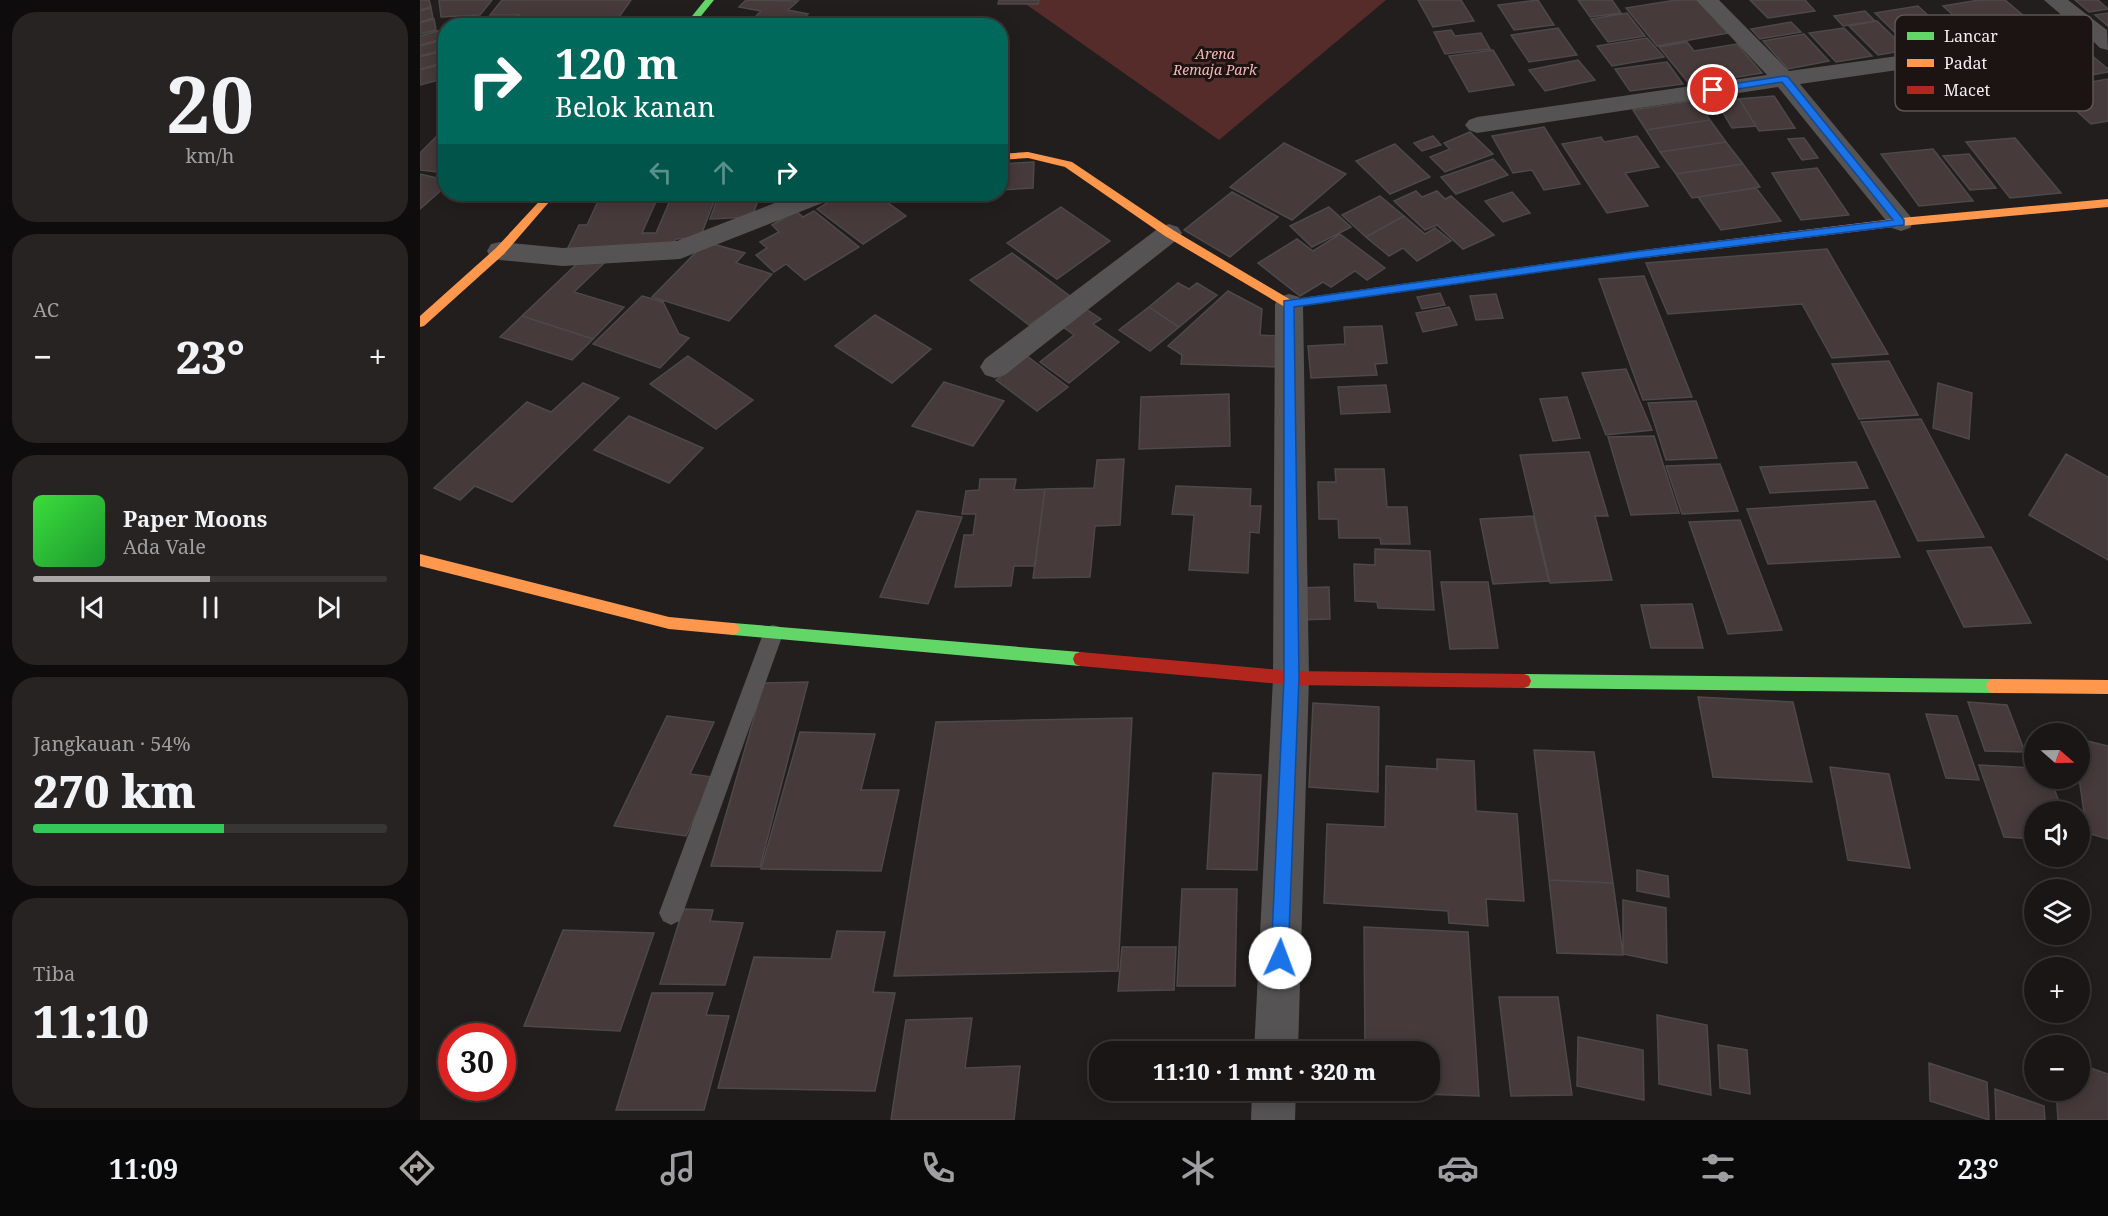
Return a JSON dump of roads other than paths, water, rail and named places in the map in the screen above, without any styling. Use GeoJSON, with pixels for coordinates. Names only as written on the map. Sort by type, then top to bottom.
{"type":"FeatureCollection","features":[{"type":"Feature","properties":{"kind":"street"},"geometry":{"type":"LineString","coordinates":[[695,18],[710,0]]}},
{"type":"Feature","properties":{"kind":"street"},"geometry":{"type":"LineString","coordinates":[[1707,0],[1784,79],[1901,222]]}},
{"type":"Feature","properties":{"kind":"street"},"geometry":{"type":"LineString","coordinates":[[2055,0],[2074,15]]}},
{"type":"Feature","properties":{"kind":"street"},"geometry":{"type":"LineString","coordinates":[[1477,125],[1784,79],[1895,65]]}},
{"type":"Feature","properties":{"kind":"street"},"geometry":{"type":"LineString","coordinates":[[1008,156],[1028,155],[1068,164],[1169,233],[1288,304],[1632,255],[1901,222],[2108,203]]}},
{"type":"Feature","properties":{"kind":"street"},"geometry":{"type":"LineString","coordinates":[[420,323],[500,251],[546,201]]}},
{"type":"Feature","properties":{"kind":"street"},"geometry":{"type":"LineString","coordinates":[[500,251],[563,257],[680,250],[803,201]]}},
{"type":"Feature","properties":{"kind":"street"},"geometry":{"type":"LineString","coordinates":[[995,367],[1169,233]]}},
{"type":"Feature","properties":{"kind":"street"},"geometry":{"type":"LineString","coordinates":[[1276,1041],[1292,678],[1288,304]]}},
{"type":"Feature","properties":{"kind":"street"},"geometry":{"type":"LineString","coordinates":[[420,560],[669,623],[773,634],[1292,678],[2108,687]]}},
{"type":"Feature","properties":{"kind":"street"},"geometry":{"type":"LineString","coordinates":[[1273,1120],[1274,1101]]}},
{"type":"Feature","properties":{"kind":"lane"},"geometry":{"type":"LineString","coordinates":[[671,913],[773,634]]}},
{"type":"Feature","properties":{"kind":"park label","name":"Arena Remaja Park"},"geometry":{"type":"Point","coordinates":[1215,62]}}]}
